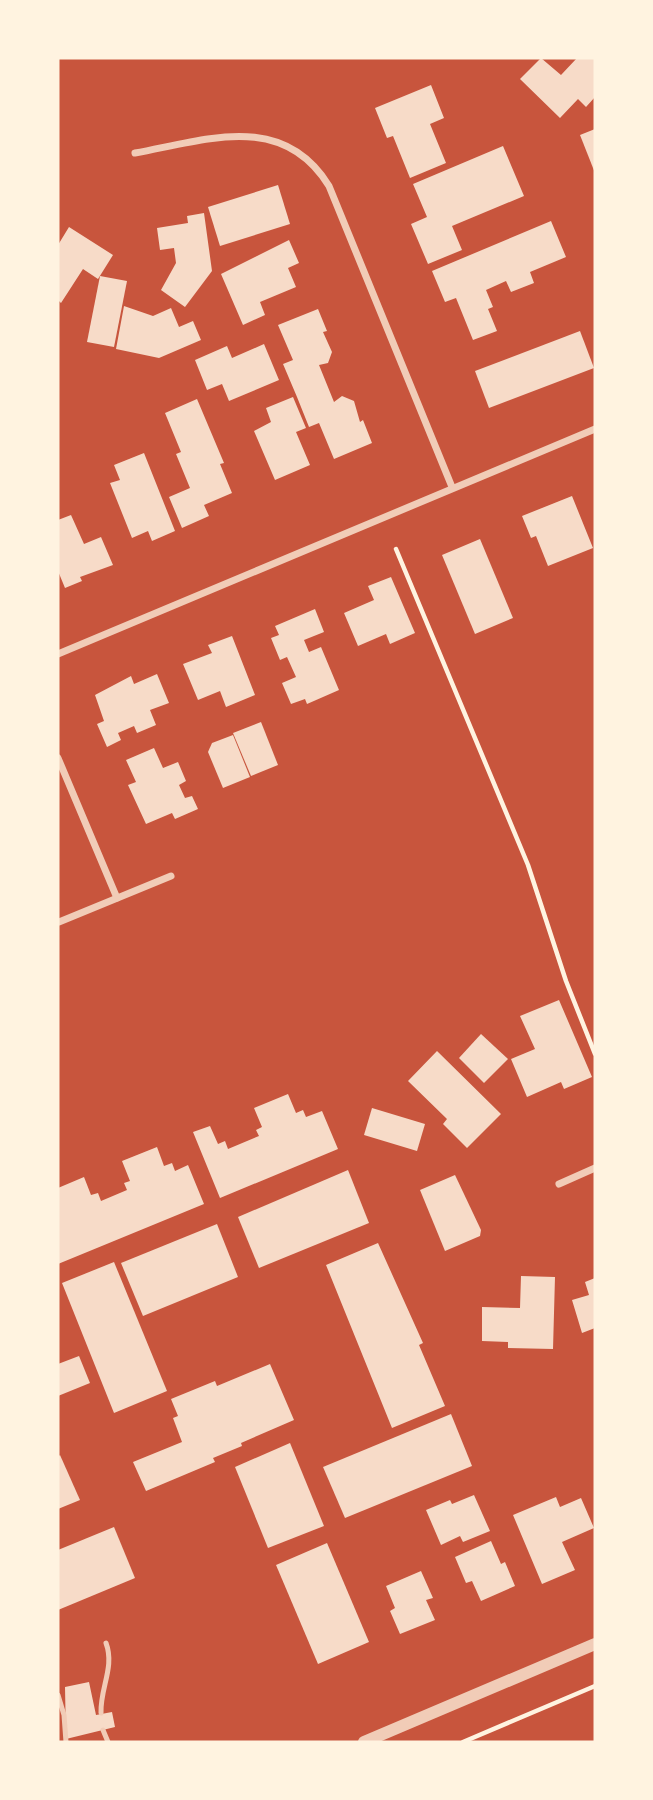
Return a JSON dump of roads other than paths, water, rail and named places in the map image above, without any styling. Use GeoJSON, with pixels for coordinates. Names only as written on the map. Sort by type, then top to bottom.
{"type":"FeatureCollection","features":[{"type":"Feature","properties":{"kind":"street"},"geometry":{"type":"LineString","coordinates":[[135,153],[237,135],[266,138],[315,164],[329,186],[452,487]]}},
{"type":"Feature","properties":{"kind":"street"},"geometry":{"type":"LineString","coordinates":[[58,654],[595,429]]}},
{"type":"Feature","properties":{"kind":"street"},"geometry":{"type":"LineString","coordinates":[[58,758],[117,898]]}},
{"type":"Feature","properties":{"kind":"street"},"geometry":{"type":"LineString","coordinates":[[59,922],[171,876]]}},
{"type":"Feature","properties":{"kind":"street"},"geometry":{"type":"LineString","coordinates":[[559,1184],[595,1168]]}},
{"type":"Feature","properties":{"kind":"street"},"geometry":{"type":"LineString","coordinates":[[364,1742],[595,1644]]}},
{"type":"Feature","properties":{"kind":"lane"},"geometry":{"type":"LineString","coordinates":[[101,1713],[101,1693],[110,1661],[106,1643]]}},
{"type":"Feature","properties":{"kind":"lane"},"geometry":{"type":"LineString","coordinates":[[58,1695],[64,1715],[66,1742]]}},
{"type":"Feature","properties":{"kind":"lane"},"geometry":{"type":"LineString","coordinates":[[103,1730],[108,1742]]}}]}
